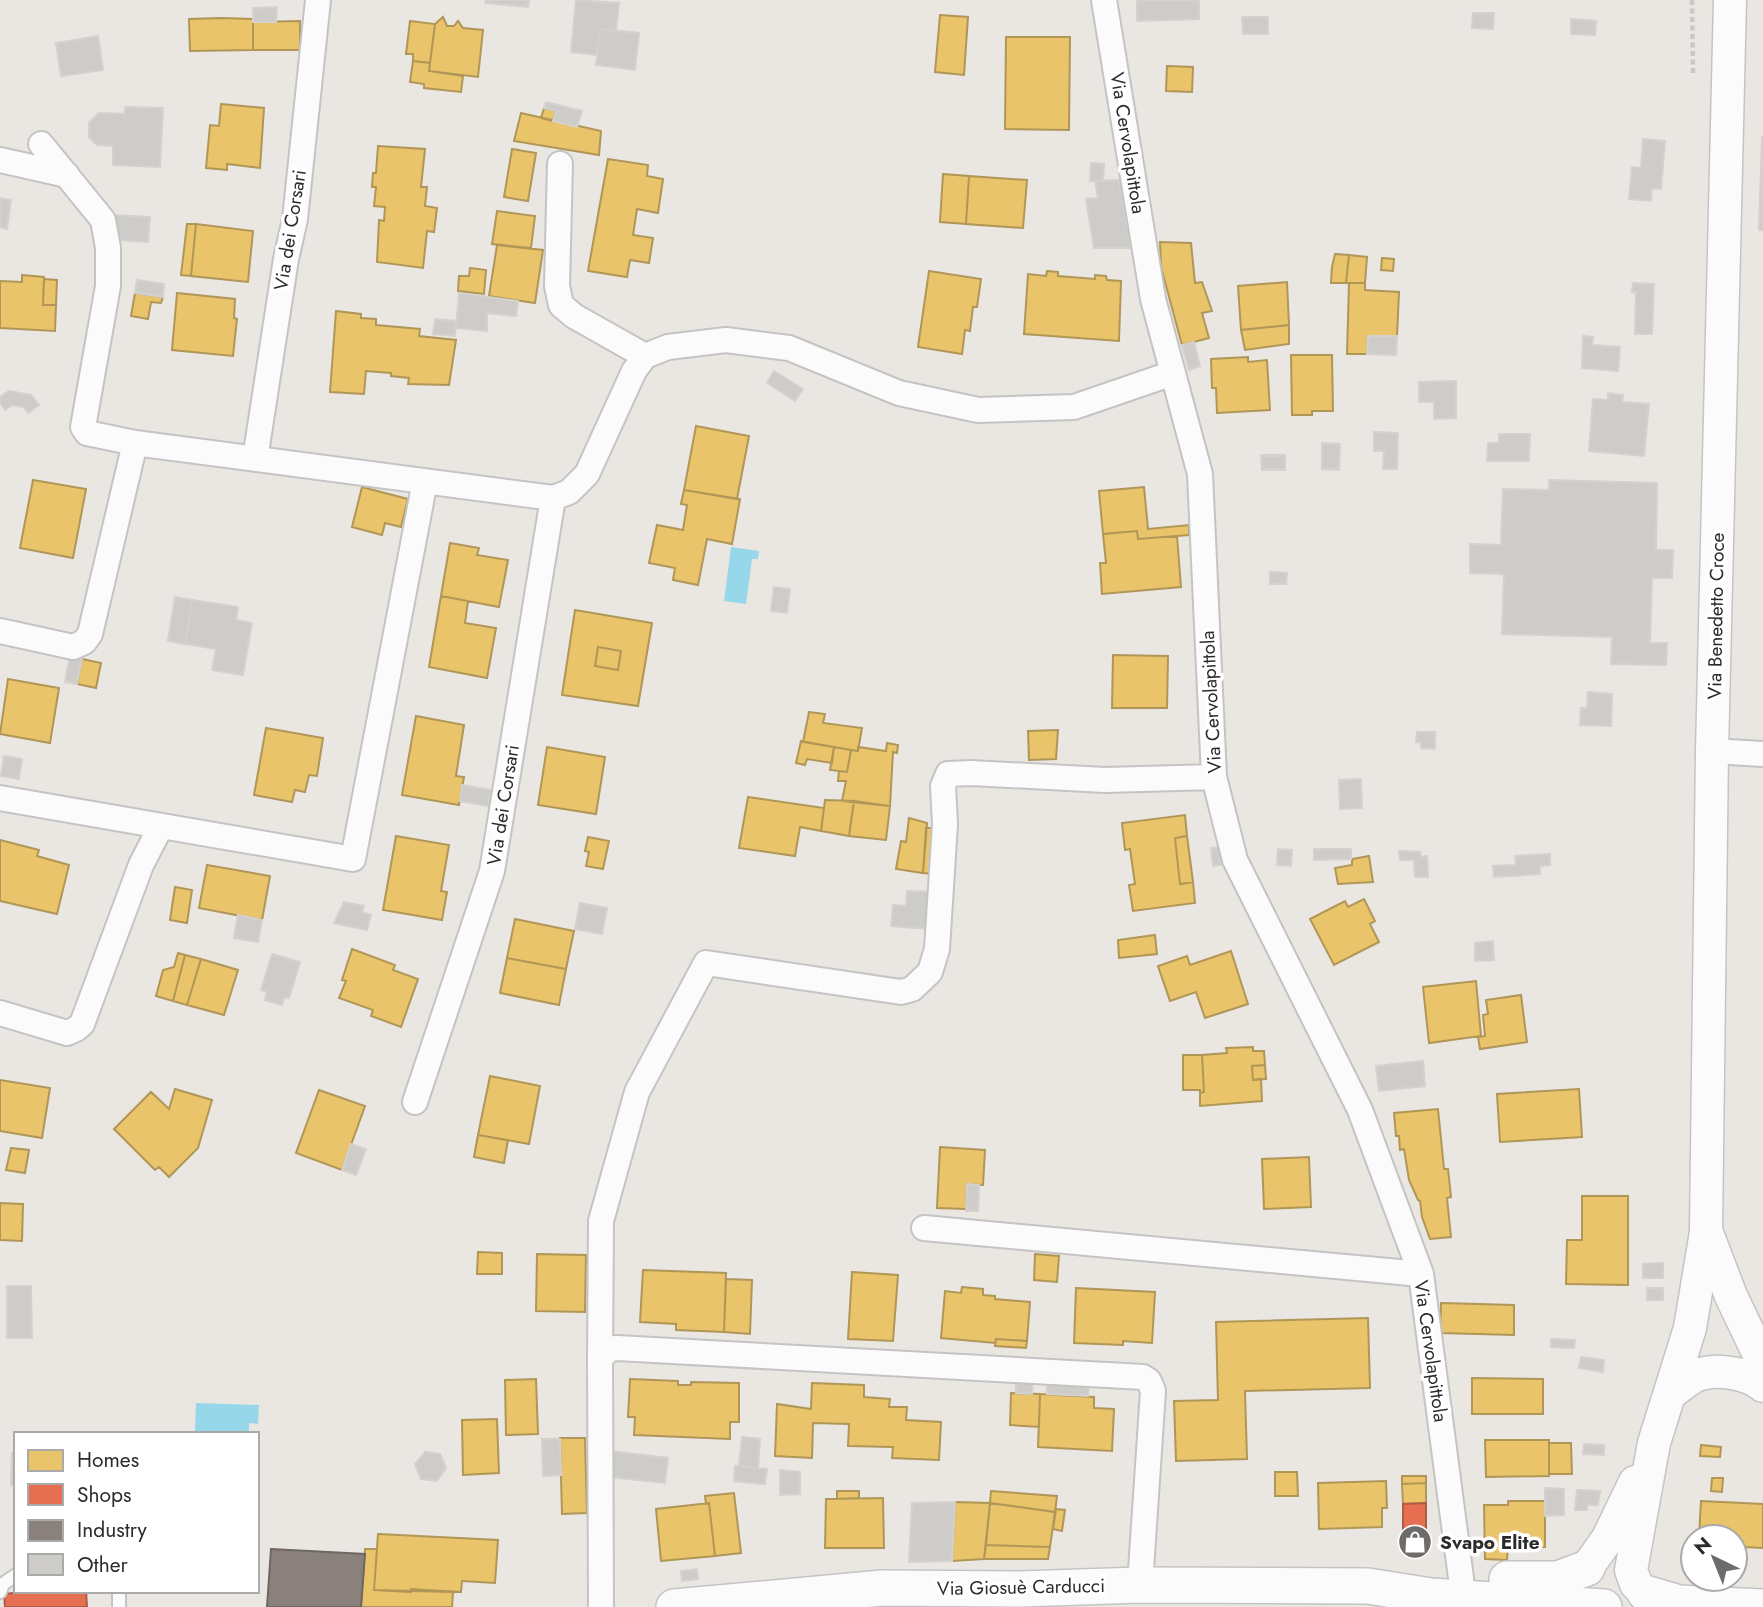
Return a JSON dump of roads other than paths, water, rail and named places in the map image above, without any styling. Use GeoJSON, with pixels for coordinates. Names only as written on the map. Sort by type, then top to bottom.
{"type":"FeatureCollection","features":[{"type":"Feature","properties":{"kind":"main road","name":"Via Giosuè Carducci"},"geometry":{"type":"LineString","coordinates":[[1461,1594],[1558,1579],[1587,1568]]}},
{"type":"Feature","properties":{"kind":"main road","name":"Via Giosuè Carducci"},"geometry":{"type":"LineString","coordinates":[[674,1607],[882,1588],[1021,1589],[1139,1585],[1368,1586],[1604,1607]]}},
{"type":"Feature","properties":{"kind":"main road"},"geometry":{"type":"LineString","coordinates":[[1639,1600],[1763,1607]]}},
{"type":"Feature","properties":{"kind":"street","name":"Via dei Corsari"},"geometry":{"type":"LineString","coordinates":[[255,459],[286,259],[295,219],[318,0]]}},
{"type":"Feature","properties":{"kind":"street","name":"Via Cervolapittola"},"geometry":{"type":"LineString","coordinates":[[1104,0],[1153,299],[1200,474],[1214,777],[1235,860],[1360,1110],[1421,1274],[1461,1594]]}},
{"type":"Feature","properties":{"kind":"street","name":"Via Benedetto Croce"},"geometry":{"type":"LineString","coordinates":[[1587,1568],[1608,1538],[1654,1443],[1690,1328],[1706,1232],[1712,751],[1730,0]]}},
{"type":"Feature","properties":{"kind":"street"},"geometry":{"type":"LineString","coordinates":[[41,144],[103,220],[108,248],[108,286],[83,427],[87,433],[135,443],[553,498],[569,492],[587,474],[634,371],[645,356],[668,347],[726,340],[789,348],[899,393],[978,410],[1074,407],[1174,373]]}},
{"type":"Feature","properties":{"kind":"street"},"geometry":{"type":"LineString","coordinates":[[0,160],[67,175]]}},
{"type":"Feature","properties":{"kind":"street"},"geometry":{"type":"LineString","coordinates":[[560,164],[557,286],[561,305],[574,316],[645,356]]}},
{"type":"Feature","properties":{"kind":"street"},"geometry":{"type":"LineString","coordinates":[[0,631],[74,647],[84,642],[90,634],[135,443]]}},
{"type":"Feature","properties":{"kind":"street"},"geometry":{"type":"LineString","coordinates":[[0,798],[353,859],[425,481]]}},
{"type":"Feature","properties":{"kind":"street","name":"Via dei Corsari"},"geometry":{"type":"LineString","coordinates":[[415,1102],[492,871],[553,498]]}},
{"type":"Feature","properties":{"kind":"street"},"geometry":{"type":"LineString","coordinates":[[1712,751],[1763,754]]}},
{"type":"Feature","properties":{"kind":"street"},"geometry":{"type":"LineString","coordinates":[[601,1607],[601,1221],[637,1092],[706,963],[901,992],[912,989],[930,972],[937,948],[945,824],[943,786],[948,774],[1105,780],[1214,777]]}},
{"type":"Feature","properties":{"kind":"street"},"geometry":{"type":"LineString","coordinates":[[0,1013],[67,1032],[82,1024],[141,865],[161,826]]}},
{"type":"Feature","properties":{"kind":"street"},"geometry":{"type":"LineString","coordinates":[[924,1228],[1421,1274]]}},
{"type":"Feature","properties":{"kind":"street","name":"Via Benedetto Croce"},"geometry":{"type":"LineString","coordinates":[[1706,1232],[1731,1296],[1763,1363]]}},
{"type":"Feature","properties":{"kind":"street"},"geometry":{"type":"LineString","coordinates":[[600,1359],[609,1349],[617,1348],[1143,1377],[1149,1381],[1153,1391],[1139,1585]]}},
{"type":"Feature","properties":{"kind":"street"},"geometry":{"type":"LineString","coordinates":[[1671,1392],[1698,1374],[1725,1372],[1757,1381],[1763,1386]]}},
{"type":"Feature","properties":{"kind":"street","name":"Via Benedetto Croce"},"geometry":{"type":"LineString","coordinates":[[1639,1600],[1631,1570],[1654,1443]]}},
{"type":"Feature","properties":{"kind":"lane"},"geometry":{"type":"LineString","coordinates":[[0,1592],[3,1584],[14,1576]]}},
{"type":"Feature","properties":{"kind":"water"},"geometry":{"type":"Polygon","coordinates":[[[731,547],[759,551],[758,559],[752,559],[746,604],[724,601],[731,547]]]}},
{"type":"Feature","properties":{"kind":"water"},"geometry":{"type":"Polygon","coordinates":[[[196,1403],[259,1405],[258,1424],[249,1423],[249,1432],[195,1431],[196,1403]]]}},
{"type":"Feature","properties":{"kind":"place","name":"Svapo Elite"},"geometry":{"type":"Point","coordinates":[1415,1542]}}]}
